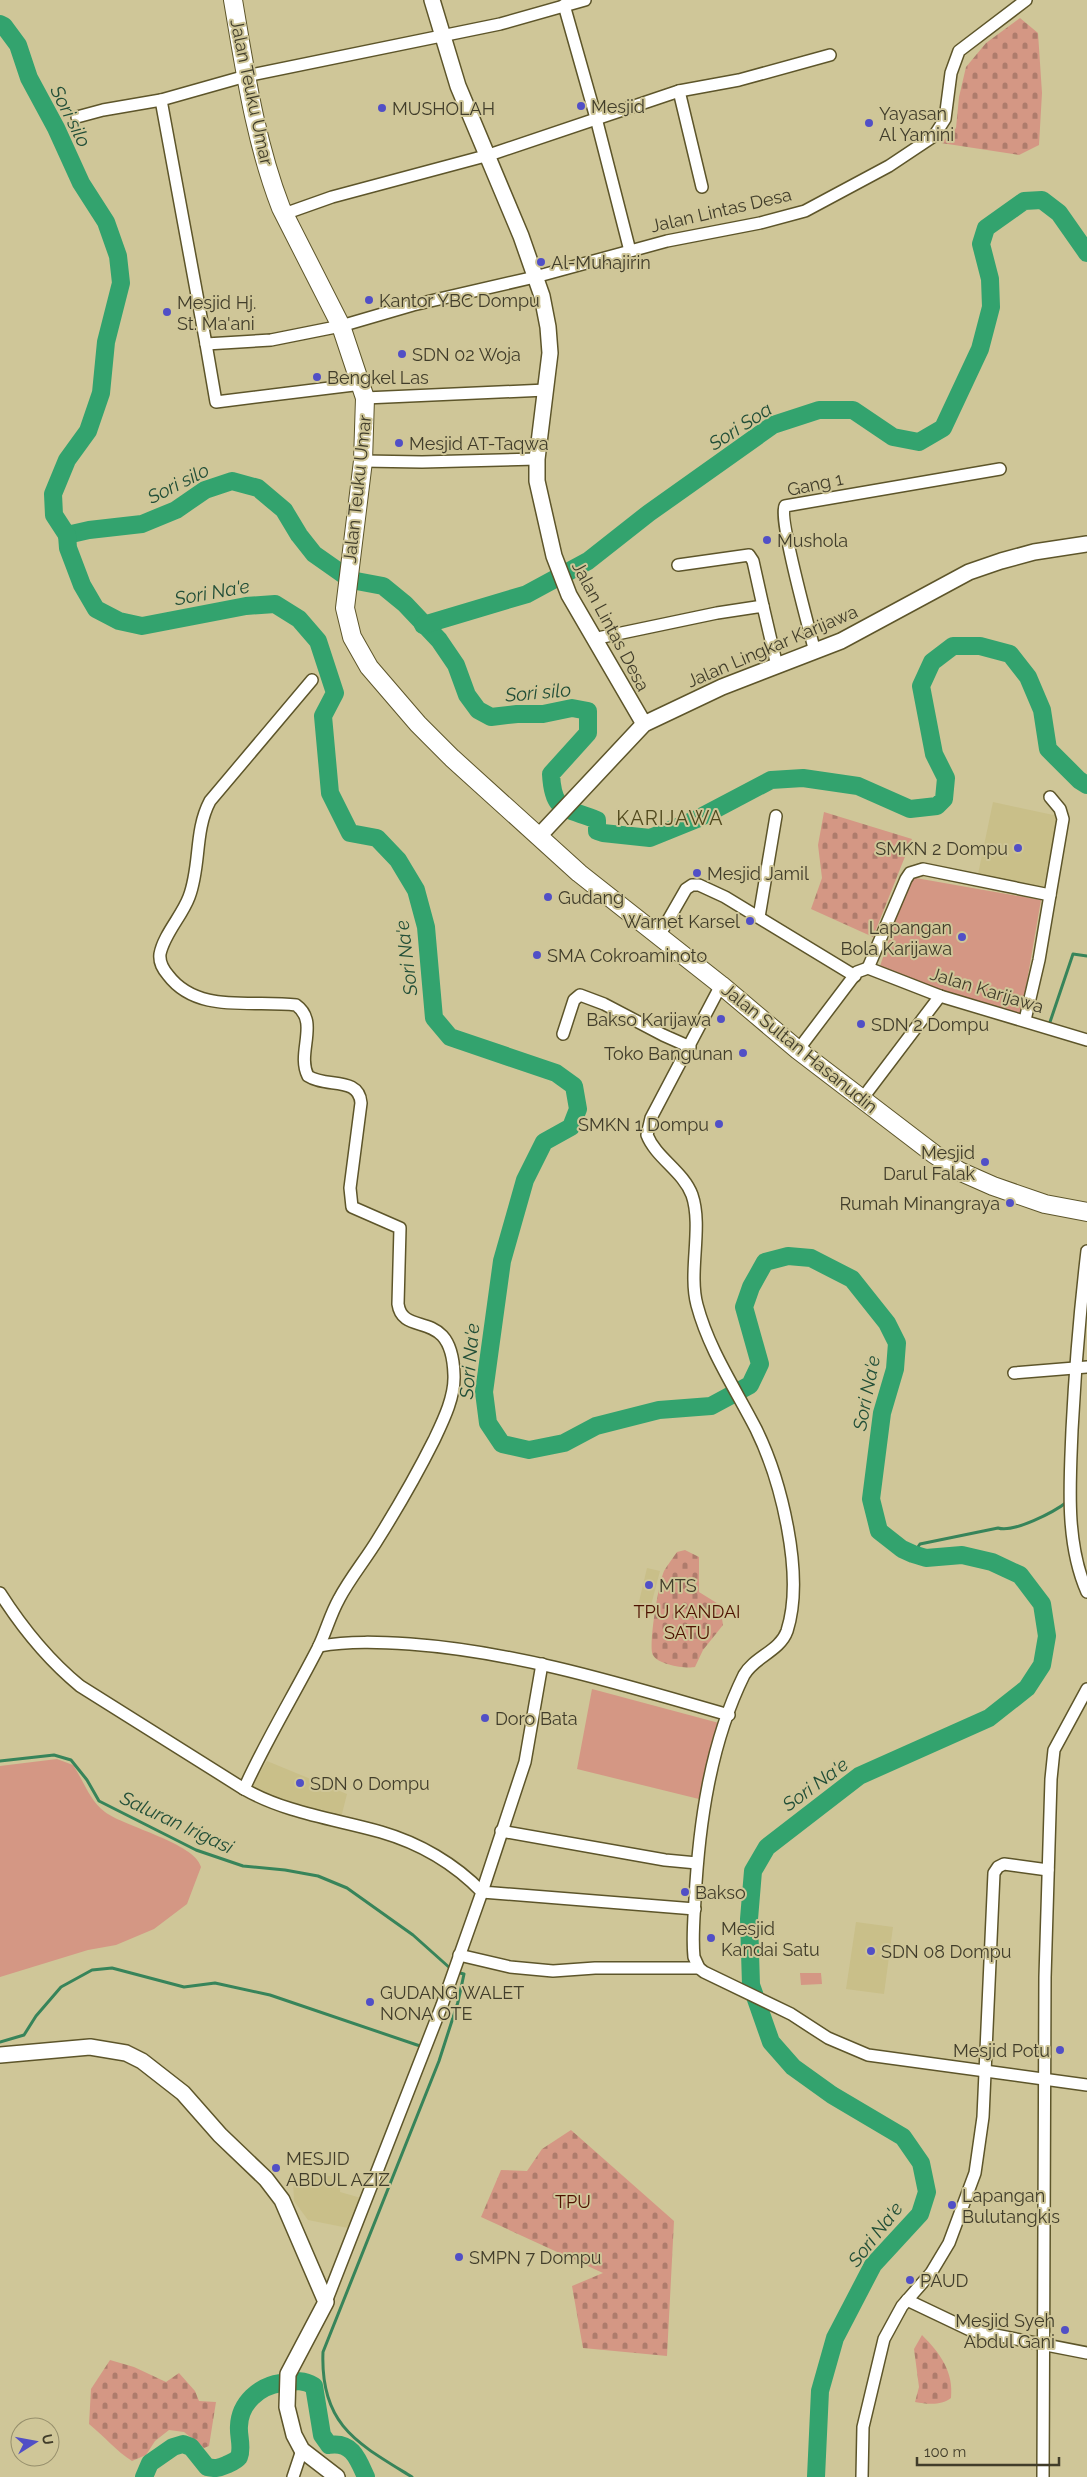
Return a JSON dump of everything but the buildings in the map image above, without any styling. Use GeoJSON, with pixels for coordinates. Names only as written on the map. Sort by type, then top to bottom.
{"type":"FeatureCollection","features":[{"type":"Feature","properties":{"kind":"highway","name":"Jalan Teuku Umar"},"geometry":{"type":"LineString","coordinates":[[233,0],[246,76],[268,168],[284,214],[341,326],[364,391],[364,461],[355,542],[346,586],[345,608],[348,626],[360,654],[425,731],[538,836]]}},
{"type":"Feature","properties":{"kind":"highway","name":"Jalan Sultan Hasanudin"},"geometry":{"type":"LineString","coordinates":[[538,836],[579,873],[722,985],[798,1050],[959,1171],[1026,1199],[1087,1212]]}},
{"type":"Feature","properties":{"kind":"main road","name":"Jalan Lintas Desa"},"geometry":{"type":"LineString","coordinates":[[432,0],[458,86],[489,155],[535,277],[548,326],[550,353],[537,459],[539,494],[554,556],[569,595],[644,724]]}},
{"type":"Feature","properties":{"kind":"main road","name":"Jalan Lingkar Karijawa"},"geometry":{"type":"LineString","coordinates":[[538,836],[644,724],[722,687],[815,652],[969,572],[1034,552],[1087,544]]}},
{"type":"Feature","properties":{"kind":"main road"},"geometry":{"type":"LineString","coordinates":[[0,2055],[90,2047],[126,2053],[142,2060],[183,2093],[220,2135],[274,2189],[282,2200],[326,2302],[287,2381],[289,2419],[302,2450],[337,2477]]}},
{"type":"Feature","properties":{"kind":"street"},"geometry":{"type":"LineString","coordinates":[[77,117],[103,110],[160,100],[246,76],[500,24],[585,0]]}},
{"type":"Feature","properties":{"kind":"street","name":"Jalan Lintas Desa"},"geometry":{"type":"LineString","coordinates":[[535,277],[630,250],[760,223],[805,211],[846,190],[934,136],[945,119],[951,73],[959,51],[1022,1]]}},
{"type":"Feature","properties":{"kind":"street"},"geometry":{"type":"LineString","coordinates":[[564,5],[596,118],[630,250]]}},
{"type":"Feature","properties":{"kind":"street"},"geometry":{"type":"LineString","coordinates":[[284,214],[348,192],[489,155],[679,91],[756,76],[830,55]]}},
{"type":"Feature","properties":{"kind":"street"},"geometry":{"type":"LineString","coordinates":[[679,91],[702,187]]}},
{"type":"Feature","properties":{"kind":"street"},"geometry":{"type":"LineString","coordinates":[[160,100],[216,402],[364,391],[546,390]]}},
{"type":"Feature","properties":{"kind":"street"},"geometry":{"type":"LineString","coordinates":[[206,344],[271,340],[341,326],[412,305],[535,277]]}},
{"type":"Feature","properties":{"kind":"street"},"geometry":{"type":"LineString","coordinates":[[364,461],[422,462],[537,459]]}},
{"type":"Feature","properties":{"kind":"street","name":"Gang 1"},"geometry":{"type":"LineString","coordinates":[[815,652],[788,539],[783,512],[785,506],[1000,469]]}},
{"type":"Feature","properties":{"kind":"street"},"geometry":{"type":"LineString","coordinates":[[678,565],[749,555],[753,561],[778,666]]}},
{"type":"Feature","properties":{"kind":"street"},"geometry":{"type":"LineString","coordinates":[[593,639],[717,613],[763,606]]}},
{"type":"Feature","properties":{"kind":"street"},"geometry":{"type":"LineString","coordinates":[[244,1789],[260,1753],[319,1646],[339,1598],[379,1539],[424,1460],[442,1422],[451,1396],[454,1378],[449,1343],[442,1333],[435,1328],[406,1319],[400,1313],[398,1304],[400,1228],[352,1207],[350,1188],[361,1103],[359,1092],[348,1085],[319,1082],[308,1076],[305,1064],[308,1028],[305,1013],[296,1004],[232,1003],[201,998],[181,988],[171,979],[162,967],[160,959],[164,943],[190,895],[200,825],[210,801],[312,680]]}},
{"type":"Feature","properties":{"kind":"street"},"geometry":{"type":"LineString","coordinates":[[1025,1020],[1039,960],[1064,819],[1060,809],[1050,797]]}},
{"type":"Feature","properties":{"kind":"street"},"geometry":{"type":"LineString","coordinates":[[759,917],[776,816]]}},
{"type":"Feature","properties":{"kind":"street"},"geometry":{"type":"LineString","coordinates":[[798,1050],[860,970],[868,968],[910,873],[916,870],[937,871],[1050,895]]}},
{"type":"Feature","properties":{"kind":"street"},"geometry":{"type":"LineString","coordinates":[[659,936],[683,892],[692,885],[699,885],[759,917],[855,976]]}},
{"type":"Feature","properties":{"kind":"street","name":"Jalan Karijawa"},"geometry":{"type":"LineString","coordinates":[[868,968],[940,996],[1087,1040]]}},
{"type":"Feature","properties":{"kind":"street"},"geometry":{"type":"LineString","coordinates":[[699,1968],[694,1957],[693,1946],[697,1863],[704,1804],[729,1715],[748,1669],[783,1640],[787,1631],[792,1585],[791,1546],[780,1495],[757,1431],[711,1345],[695,1298],[695,1210],[691,1194],[685,1183],[651,1144],[647,1135],[652,1118],[722,985]]}},
{"type":"Feature","properties":{"kind":"street"},"geometry":{"type":"LineString","coordinates":[[563,1034],[574,1000],[580,995],[604,1004],[690,1047]]}},
{"type":"Feature","properties":{"kind":"street"},"geometry":{"type":"LineString","coordinates":[[862,1099],[940,996]]}},
{"type":"Feature","properties":{"kind":"street"},"geometry":{"type":"LineString","coordinates":[[1087,1250],[1075,1367],[1070,1510],[1074,1543],[1087,1592]]}},
{"type":"Feature","properties":{"kind":"street"},"geometry":{"type":"LineString","coordinates":[[1014,1373],[1087,1367]]}},
{"type":"Feature","properties":{"kind":"street"},"geometry":{"type":"LineString","coordinates":[[0,1593],[27,1633],[59,1669],[80,1686],[259,1798],[324,1819],[383,1833],[418,1847],[452,1865],[482,1892],[695,1909]]}},
{"type":"Feature","properties":{"kind":"street"},"geometry":{"type":"LineString","coordinates":[[319,1646],[357,1642],[442,1647],[485,1652],[542,1664],[729,1715]]}},
{"type":"Feature","properties":{"kind":"street"},"geometry":{"type":"LineString","coordinates":[[326,2302],[396,2125],[482,1892],[525,1762],[542,1664]]}},
{"type":"Feature","properties":{"kind":"street"},"geometry":{"type":"LineString","coordinates":[[1043,2477],[1044,2080],[1048,1870],[1054,1750],[1087,1689]]}},
{"type":"Feature","properties":{"kind":"street"},"geometry":{"type":"LineString","coordinates":[[502,1831],[664,1860],[697,1863]]}},
{"type":"Feature","properties":{"kind":"street"},"geometry":{"type":"LineString","coordinates":[[862,2477],[863,2427],[887,2330],[907,2300],[940,2260],[962,2212],[975,2173],[981,2140],[994,1873],[998,1867],[1004,1864],[1048,1870]]}},
{"type":"Feature","properties":{"kind":"street"},"geometry":{"type":"LineString","coordinates":[[459,1955],[510,1967],[546,1971],[595,1968],[699,1968],[791,2014],[828,2038],[868,2055],[1087,2085]]}},
{"type":"Feature","properties":{"kind":"street"},"geometry":{"type":"LineString","coordinates":[[907,2300],[970,2330],[1087,2353]]}},
{"type":"Feature","properties":{"kind":"street"},"geometry":{"type":"LineString","coordinates":[[294,2477],[302,2450]]}},
{"type":"Feature","properties":{"kind":"shaded area","name":"SMKN 2 Dompu"},"geometry":{"type":"Polygon","coordinates":[[[993,802],[1058,816],[1042,893],[977,879],[993,802]]]}},
{"type":"Feature","properties":{"kind":"shaded area"},"geometry":{"type":"Polygon","coordinates":[[[647,1568],[660,1571],[649,1613],[637,1610],[647,1568]]]}},
{"type":"Feature","properties":{"kind":"shaded area"},"geometry":{"type":"Polygon","coordinates":[[[267,1761],[347,1794],[340,1822],[250,1789],[267,1761]]]}},
{"type":"Feature","properties":{"kind":"shaded area"},"geometry":{"type":"Polygon","coordinates":[[[856,1922],[893,1927],[884,1994],[846,1989],[856,1922]]]}},
{"type":"Feature","properties":{"kind":"shaded area"},"geometry":{"type":"Polygon","coordinates":[[[341,2175],[340,2192],[361,2198],[348,2228],[308,2220],[294,2201],[293,2179],[341,2175]]]}},
{"type":"Feature","properties":{"kind":"green space"},"geometry":{"type":"Polygon","coordinates":[[[1020,18],[1038,33],[1042,93],[1039,145],[1019,155],[941,143],[956,128],[959,97],[966,67],[986,43],[1020,18]]]}},
{"type":"Feature","properties":{"kind":"green space"},"geometry":{"type":"Polygon","coordinates":[[[824,812],[912,839],[873,937],[811,909],[822,878],[818,845],[824,812]]]}},
{"type":"Feature","properties":{"kind":"green space","name":"Lapangan Bola Karijawa"},"geometry":{"type":"Polygon","coordinates":[[[910,877],[1041,900],[1021,1016],[877,975],[910,877]]]}},
{"type":"Feature","properties":{"kind":"green space","name":"TPU KANDAI SATU"},"geometry":{"type":"Polygon","coordinates":[[[685,1550],[699,1557],[699,1592],[720,1605],[723,1625],[703,1650],[695,1667],[679,1667],[666,1664],[653,1655],[652,1649],[659,1587],[664,1571],[677,1552],[685,1550]]]}},
{"type":"Feature","properties":{"kind":"green space"},"geometry":{"type":"Polygon","coordinates":[[[592,1689],[719,1723],[703,1800],[577,1769],[592,1689]]]}},
{"type":"Feature","properties":{"kind":"green space"},"geometry":{"type":"Polygon","coordinates":[[[57,1759],[73,1765],[95,1802],[105,1812],[186,1850],[196,1858],[201,1867],[187,1904],[154,1929],[116,1945],[88,1950],[0,1977],[0,1766],[57,1759]]]}},
{"type":"Feature","properties":{"kind":"green space"},"geometry":{"type":"Polygon","coordinates":[[[800,1973],[821,1973],[822,1984],[801,1985],[800,1973]]]}},
{"type":"Feature","properties":{"kind":"green space","name":"TPU"},"geometry":{"type":"Polygon","coordinates":[[[571,2130],[674,2221],[667,2356],[583,2348],[572,2286],[603,2273],[481,2217],[501,2170],[527,2171],[542,2149],[571,2130]]]}},
{"type":"Feature","properties":{"kind":"green space"},"geometry":{"type":"Polygon","coordinates":[[[922,2335],[935,2349],[948,2371],[951,2398],[947,2401],[929,2404],[915,2402],[919,2387],[914,2349],[922,2335]]]}},
{"type":"Feature","properties":{"kind":"green space"},"geometry":{"type":"Polygon","coordinates":[[[110,2360],[134,2367],[166,2382],[179,2373],[195,2391],[199,2401],[216,2402],[209,2446],[204,2448],[184,2432],[169,2430],[155,2441],[146,2455],[132,2461],[121,2453],[89,2424],[91,2389],[110,2360]]]}},
{"type":"Feature","properties":{"kind":"waterway","name":"Sori silo"},"geometry":{"type":"LineString","coordinates":[[0,24],[4,26],[18,45],[29,78],[56,128],[81,183],[106,222],[118,256],[121,283],[106,342],[101,393],[88,431],[67,460],[53,494],[54,515],[67,535],[89,530],[142,524],[176,510],[205,490],[232,481],[258,488],[284,510],[299,535],[314,554],[351,580],[383,586],[405,604],[439,640],[456,665],[467,695],[478,710],[491,717],[543,714],[572,708],[588,711],[588,733],[551,774],[552,786],[554,795],[562,806],[597,820],[597,831],[603,833],[650,838],[697,819],[771,780],[803,778],[858,786],[910,809],[937,806],[944,799],[946,778],[934,754],[921,686],[932,662],[953,646],[980,646],[1010,654],[1028,677],[1042,710],[1048,749],[1079,780],[1087,785]]}},
{"type":"Feature","properties":{"kind":"waterway","name":"Sori Soa"},"geometry":{"type":"LineString","coordinates":[[423,625],[527,594],[588,561],[649,513],[773,425],[819,410],[853,410],[893,437],[919,442],[943,428],[980,349],[991,307],[990,279],[981,244],[986,228],[1024,201],[1042,200],[1059,213],[1087,253]]}},
{"type":"Feature","properties":{"kind":"waterway","name":"Sori Na'e"},"geometry":{"type":"LineString","coordinates":[[67,535],[68,548],[82,585],[96,609],[119,621],[142,626],[246,606],[275,604],[299,619],[318,641],[335,693],[323,716],[330,793],[350,833],[377,838],[398,860],[416,890],[426,927],[434,1018],[450,1037],[556,1073],[574,1086],[578,1109],[571,1127],[544,1142],[525,1180],[502,1261],[484,1392],[488,1423],[502,1444],[529,1450],[564,1443],[596,1426],[659,1410],[711,1406],[750,1385],[760,1364],[744,1307],[751,1287],[765,1262],[788,1256],[811,1258],[852,1279],[887,1323],[897,1343],[895,1369],[882,1413],[871,1499],[879,1531],[902,1549],[926,1558],[962,1555],[992,1562],[1020,1575],[1042,1604],[1047,1636],[1042,1665],[1027,1688],[989,1718],[859,1776],[767,1847],[753,1871],[749,1919],[751,1985],[771,2042],[793,2067],[832,2095],[903,2137],[921,2163],[927,2192],[920,2214],[873,2265],[835,2338],[820,2391],[816,2477]]}},
{"type":"Feature","properties":{"kind":"waterway"},"geometry":{"type":"LineString","coordinates":[[1049,1025],[1073,954],[1087,956]]}},
{"type":"Feature","properties":{"kind":"waterway"},"geometry":{"type":"LineString","coordinates":[[913,1554],[920,1544],[998,1528],[1005,1529],[1023,1525],[1044,1516],[1067,1502]]}},
{"type":"Feature","properties":{"kind":"waterway","name":"Saluran Irigasi"},"geometry":{"type":"LineString","coordinates":[[0,1761],[54,1755],[71,1760],[87,1780],[99,1801],[196,1850],[243,1866],[285,1870],[318,1876],[347,1888],[413,1935],[451,1969]]}},
{"type":"Feature","properties":{"kind":"waterway"},"geometry":{"type":"LineString","coordinates":[[0,2042],[24,2035],[36,2016],[61,1987],[92,1970],[112,1968],[184,1987],[215,1983],[270,1995],[423,2047]]}},
{"type":"Feature","properties":{"kind":"waterway"},"geometry":{"type":"LineString","coordinates":[[412,2477],[359,2442],[335,2415],[328,2398],[324,2377],[323,2352],[439,2061],[458,2002],[464,1974],[456,1972]]}},
{"type":"Feature","properties":{"kind":"waterway"},"geometry":{"type":"LineString","coordinates":[[144,2477],[150,2463],[173,2447],[183,2444],[191,2447],[207,2467],[219,2467],[235,2461],[240,2453],[240,2418],[247,2403],[265,2388],[281,2383],[298,2381],[314,2386],[322,2435],[329,2445],[337,2444],[349,2449],[357,2458],[366,2477]]}},
{"type":"Feature","properties":{"kind":"place","name":"Mesjid"},"geometry":{"type":"Point","coordinates":[581,106]}},
{"type":"Feature","properties":{"kind":"place","name":"MUSHOLAH"},"geometry":{"type":"Point","coordinates":[382,108]}},
{"type":"Feature","properties":{"kind":"place","name":"Yayasan Al Yamini"},"geometry":{"type":"Point","coordinates":[869,123]}},
{"type":"Feature","properties":{"kind":"place","name":"Al-Muhajirin"},"geometry":{"type":"Point","coordinates":[541,262]}},
{"type":"Feature","properties":{"kind":"place","name":"Kantor YBC Dompu"},"geometry":{"type":"Point","coordinates":[369,300]}},
{"type":"Feature","properties":{"kind":"place","name":"Mesjid Hj. St. Ma'ani"},"geometry":{"type":"Point","coordinates":[167,312]}},
{"type":"Feature","properties":{"kind":"place","name":"SDN 02 Woja"},"geometry":{"type":"Point","coordinates":[402,354]}},
{"type":"Feature","properties":{"kind":"place","name":"Bengkel Las"},"geometry":{"type":"Point","coordinates":[317,377]}},
{"type":"Feature","properties":{"kind":"place","name":"Mesjid AT-Taqwa"},"geometry":{"type":"Point","coordinates":[399,443]}},
{"type":"Feature","properties":{"kind":"place","name":"Mushola"},"geometry":{"type":"Point","coordinates":[767,540]}},
{"type":"Feature","properties":{"kind":"place","name":"SMKN 2 Dompu"},"geometry":{"type":"Point","coordinates":[1018,848]}},
{"type":"Feature","properties":{"kind":"place","name":"Mesjid Jamil"},"geometry":{"type":"Point","coordinates":[697,873]}},
{"type":"Feature","properties":{"kind":"place","name":"Gudang"},"geometry":{"type":"Point","coordinates":[548,897]}},
{"type":"Feature","properties":{"kind":"place","name":"Warnet Karsel"},"geometry":{"type":"Point","coordinates":[750,921]}},
{"type":"Feature","properties":{"kind":"place","name":"Lapangan Bola Karijawa"},"geometry":{"type":"Point","coordinates":[962,937]}},
{"type":"Feature","properties":{"kind":"place","name":"SMA Cokroaminoto"},"geometry":{"type":"Point","coordinates":[537,955]}},
{"type":"Feature","properties":{"kind":"place","name":"Bakso Karijawa"},"geometry":{"type":"Point","coordinates":[721,1019]}},
{"type":"Feature","properties":{"kind":"place","name":"SDN 2 Dompu"},"geometry":{"type":"Point","coordinates":[861,1024]}},
{"type":"Feature","properties":{"kind":"place","name":"Toko Bangunan"},"geometry":{"type":"Point","coordinates":[743,1053]}},
{"type":"Feature","properties":{"kind":"place","name":"SMKN 1 Dompu"},"geometry":{"type":"Point","coordinates":[719,1124]}},
{"type":"Feature","properties":{"kind":"place","name":"Mesjid Darul Falak"},"geometry":{"type":"Point","coordinates":[985,1162]}},
{"type":"Feature","properties":{"kind":"place","name":"Rumah Minangraya"},"geometry":{"type":"Point","coordinates":[1010,1203]}},
{"type":"Feature","properties":{"kind":"place","name":"MTS"},"geometry":{"type":"Point","coordinates":[649,1585]}},
{"type":"Feature","properties":{"kind":"place","name":"Doro Bata"},"geometry":{"type":"Point","coordinates":[485,1718]}},
{"type":"Feature","properties":{"kind":"place","name":"SDN 0 Dompu"},"geometry":{"type":"Point","coordinates":[300,1783]}},
{"type":"Feature","properties":{"kind":"place","name":"Bakso"},"geometry":{"type":"Point","coordinates":[685,1892]}},
{"type":"Feature","properties":{"kind":"place","name":"Mesjid Kandai Satu"},"geometry":{"type":"Point","coordinates":[711,1938]}},
{"type":"Feature","properties":{"kind":"place","name":"SDN 08 Dompu"},"geometry":{"type":"Point","coordinates":[871,1951]}},
{"type":"Feature","properties":{"kind":"place","name":"GUDANG WALET NONA OTE"},"geometry":{"type":"Point","coordinates":[370,2002]}},
{"type":"Feature","properties":{"kind":"place","name":"Mesjid Potu"},"geometry":{"type":"Point","coordinates":[1060,2050]}},
{"type":"Feature","properties":{"kind":"place","name":"MESJID ABDUL AZIZ"},"geometry":{"type":"Point","coordinates":[276,2168]}},
{"type":"Feature","properties":{"kind":"place","name":"Lapangan Bulutangkis"},"geometry":{"type":"Point","coordinates":[952,2205]}},
{"type":"Feature","properties":{"kind":"place","name":"SMPN 7 Dompu"},"geometry":{"type":"Point","coordinates":[459,2257]}},
{"type":"Feature","properties":{"kind":"place","name":"PAUD"},"geometry":{"type":"Point","coordinates":[910,2280]}},
{"type":"Feature","properties":{"kind":"place","name":"Mesjid Syeh Abdul Gani"},"geometry":{"type":"Point","coordinates":[1065,2330]}},
{"type":"Feature","properties":{"kind":"district","name":"KARIJAWA"},"geometry":{"type":"Point","coordinates":[670,818]}}]}
